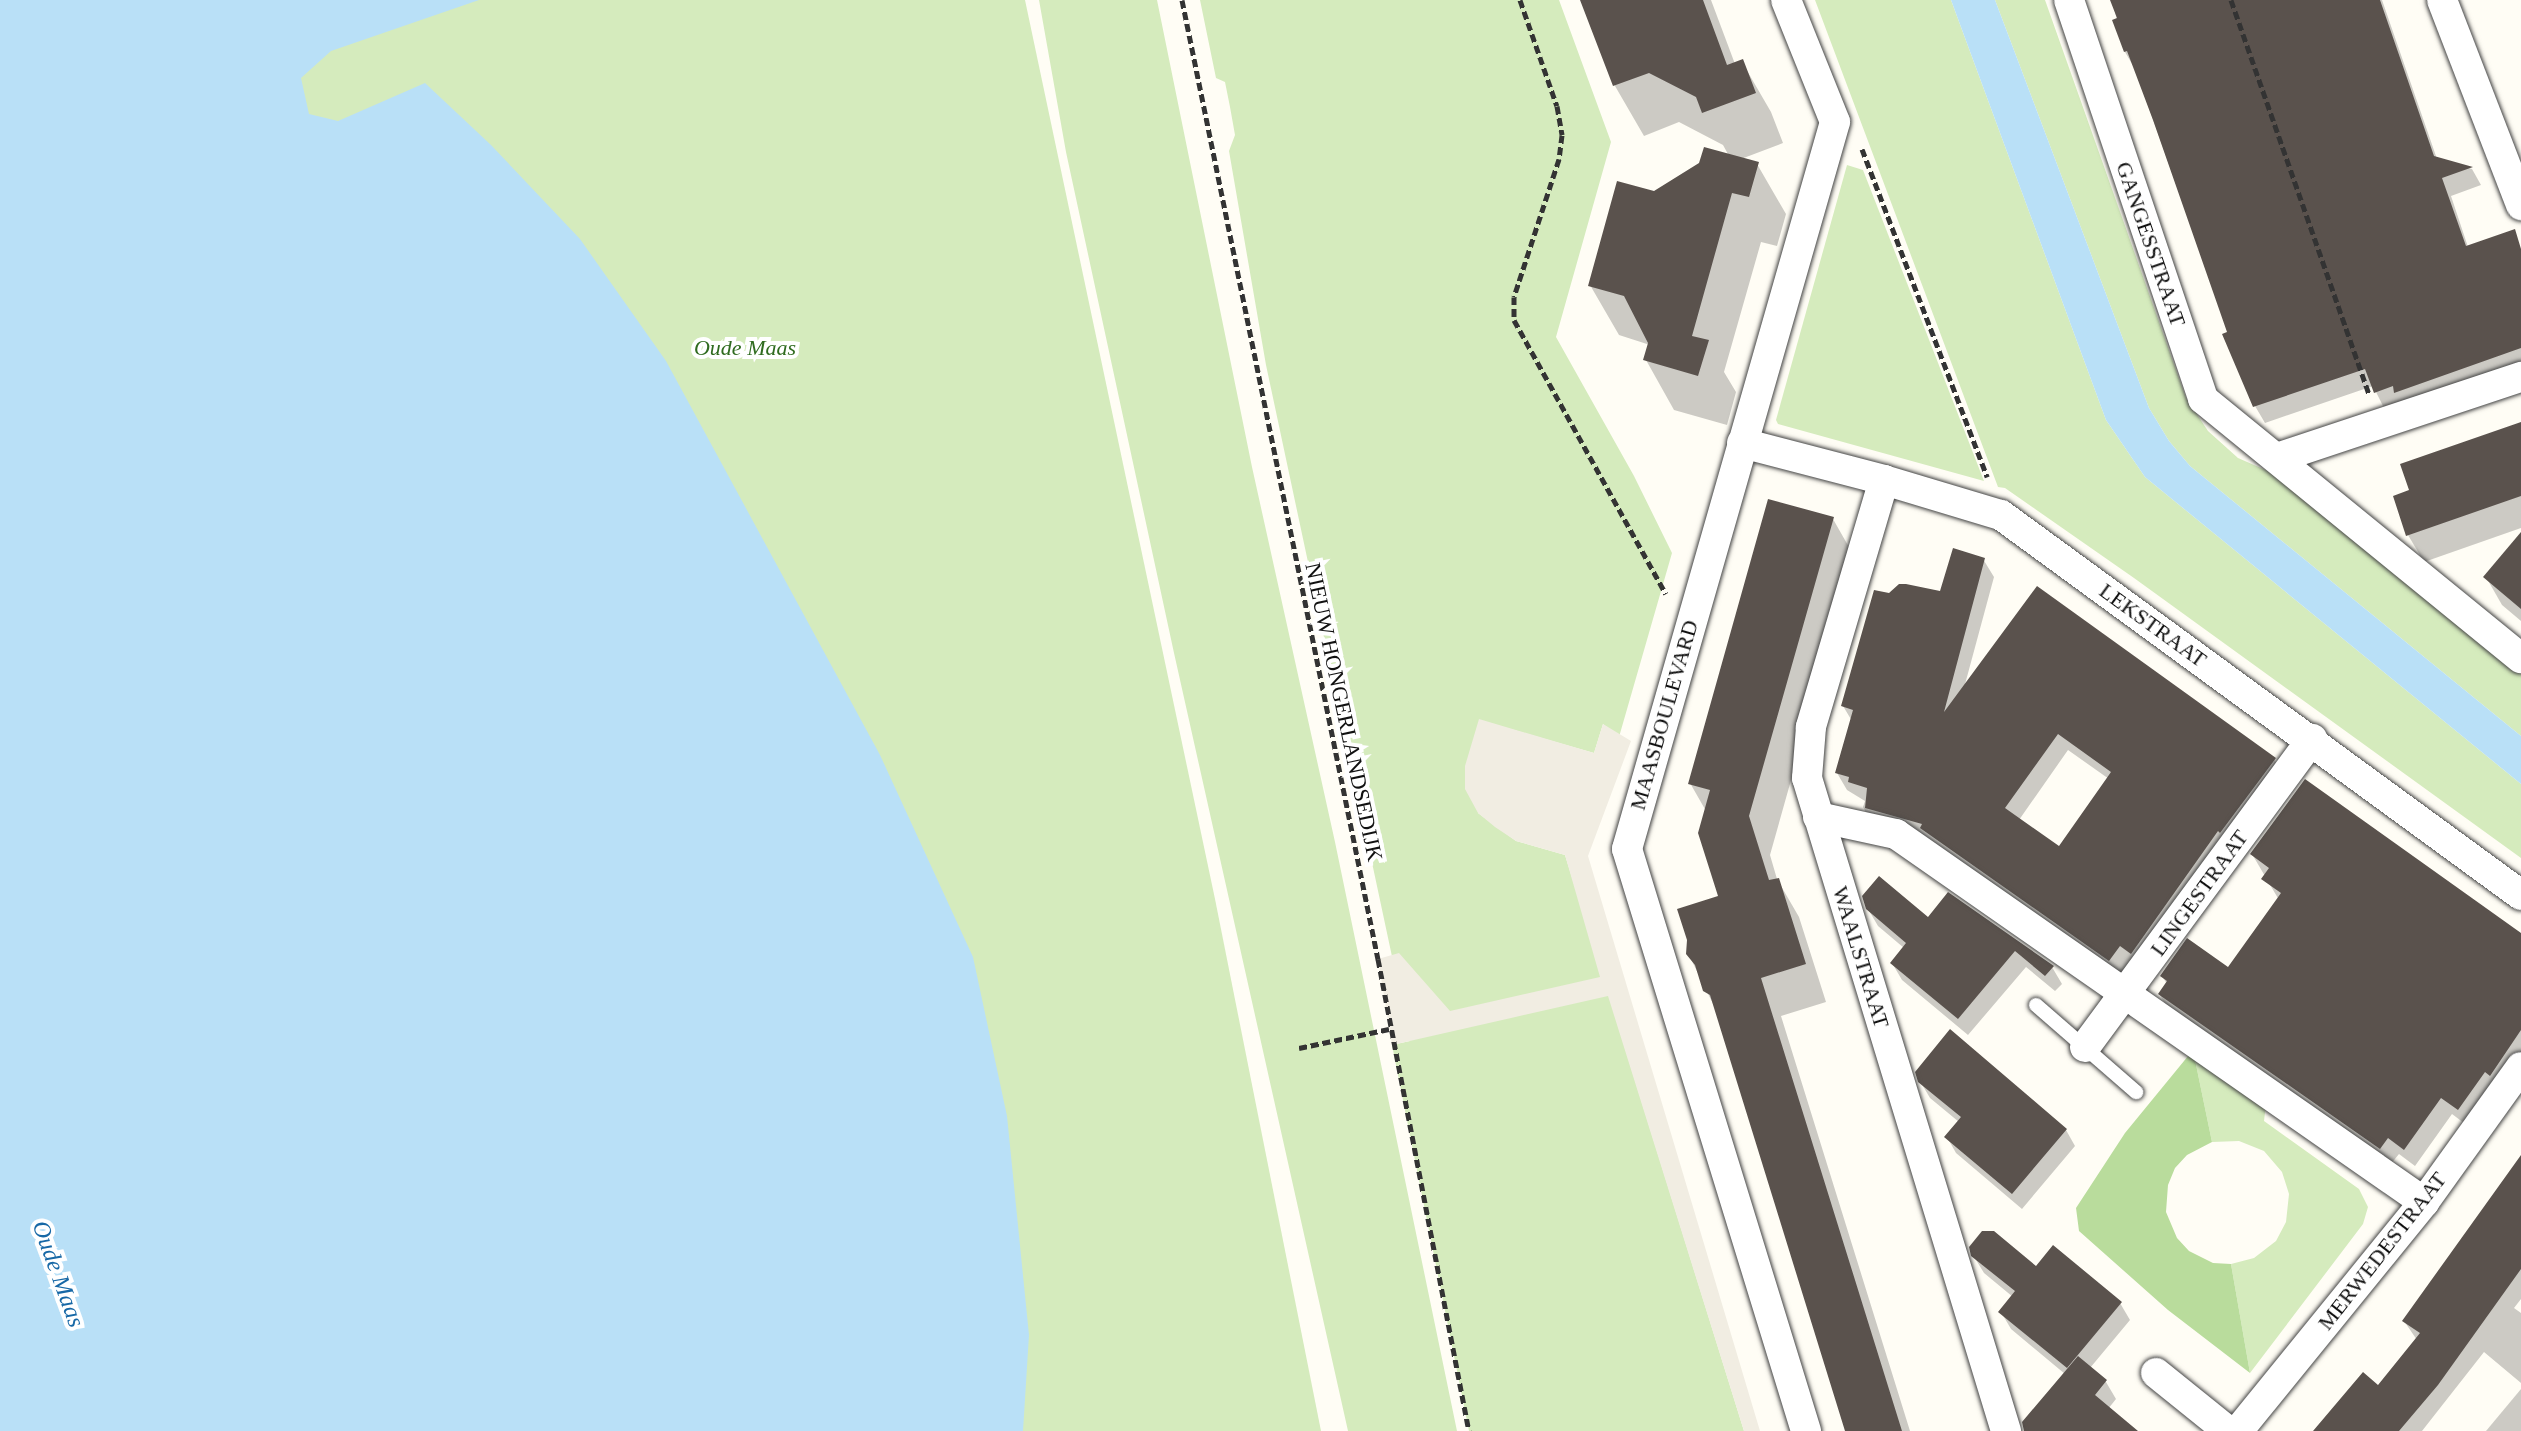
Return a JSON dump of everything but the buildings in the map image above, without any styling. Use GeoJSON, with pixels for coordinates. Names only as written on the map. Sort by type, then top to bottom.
{"type":"FeatureCollection","features":[{"type":"Feature","properties":{"kind":"street"},"geometry":{"type":"LineString","coordinates":[[1786,0],[1835,122]]}},
{"type":"Feature","properties":{"kind":"street","name":"GANGESSTRAAT"},"geometry":{"type":"LineString","coordinates":[[2069,0],[2203,399],[2521,658]]}},
{"type":"Feature","properties":{"kind":"street"},"geometry":{"type":"LineString","coordinates":[[2442,0],[2521,205]]}},
{"type":"Feature","properties":{"kind":"street","name":"MAASBOULEVARD"},"geometry":{"type":"LineString","coordinates":[[1806,1431],[1627,849],[1835,122]]}},
{"type":"Feature","properties":{"kind":"street"},"geometry":{"type":"LineString","coordinates":[[2277,458],[2521,377]]}},
{"type":"Feature","properties":{"kind":"street","name":"LEKSTRAAT"},"geometry":{"type":"LineString","coordinates":[[1742,443],[2001,515],[2312,739],[2521,895]]}},
{"type":"Feature","properties":{"kind":"street","name":"WAALSTRAAT"},"geometry":{"type":"LineString","coordinates":[[1884,480],[1811,727],[1807,778],[2006,1431]]}},
{"type":"Feature","properties":{"kind":"street","name":"LINGESTRAAT"},"geometry":{"type":"LineString","coordinates":[[2085,1047],[2312,739]]}},
{"type":"Feature","properties":{"kind":"street"},"geometry":{"type":"LineString","coordinates":[[1818,817],[1896,834],[2123,996],[2424,1202]]}},
{"type":"Feature","properties":{"kind":"street","name":"MERWEDESTRAAT"},"geometry":{"type":"LineString","coordinates":[[2238,1431],[2424,1202],[2521,1067]]}},
{"type":"Feature","properties":{"kind":"street"},"geometry":{"type":"LineString","coordinates":[[2156,1373],[2228,1431]]}},
{"type":"Feature","properties":{"kind":"lane"},"geometry":{"type":"LineString","coordinates":[[2036,1005],[2136,1092]]}},
{"type":"Feature","properties":{"kind":"path","name":"NIEUW HONGERLANDSEDIJK"},"geometry":{"type":"LineString","coordinates":[[1182,0],[1469,1431]]}},
{"type":"Feature","properties":{"kind":"path"},"geometry":{"type":"LineString","coordinates":[[1520,0],[1557,106],[1562,135],[1559,159],[1514,297],[1514,320],[1687,632]]}},
{"type":"Feature","properties":{"kind":"path"},"geometry":{"type":"LineString","coordinates":[[2231,0],[2380,426]]}},
{"type":"Feature","properties":{"kind":"path"},"geometry":{"type":"LineString","coordinates":[[1835,122],[1859,140],[2001,515]]}},
{"type":"Feature","properties":{"kind":"path"},"geometry":{"type":"LineString","coordinates":[[1299,1048],[1389,1029]]}},
{"type":"Feature","properties":{"kind":"green space","name":"Oude Maas"},"geometry":{"type":"Polygon","coordinates":[[[245,0],[1025,0],[1215,899],[1321,1431],[791,1431],[245,0]]]}},
{"type":"Feature","properties":{"kind":"green space"},"geometry":{"type":"Polygon","coordinates":[[[1039,0],[1157,0],[1252,467],[1335,842],[1457,1431],[1348,1431],[1174,653],[1066,152],[1039,0]]]}},
{"type":"Feature","properties":{"kind":"green space"},"geometry":{"type":"Polygon","coordinates":[[[1200,0],[1559,0],[1611,142],[1556,337],[1634,476],[1672,553],[1619,737],[1603,724],[1594,753],[1479,720],[1478,813],[1516,841],[1565,855],[1744,1431],[1469,1431],[1392,1045],[1410,1041],[1266,365],[1229,151],[1235,135],[1225,82],[1216,78],[1200,0]]]}},
{"type":"Feature","properties":{"kind":"green space"},"geometry":{"type":"Polygon","coordinates":[[[1815,0],[1951,0],[2106,420],[2145,477],[2521,784],[2521,858],[2134,578],[2005,488],[1998,487],[1815,0]]]}},
{"type":"Feature","properties":{"kind":"green space"},"geometry":{"type":"Polygon","coordinates":[[[1995,0],[2045,0],[2186,398],[2208,431],[2238,458],[2286,479],[2521,670],[2521,736],[2190,466],[2169,441],[2149,408],[1995,0]]]}},
{"type":"Feature","properties":{"kind":"green space"},"geometry":{"type":"Polygon","coordinates":[[[1847,165],[1863,170],[1984,481],[1778,424],[1776,420],[1847,165]]]}},
{"type":"Feature","properties":{"kind":"green space"},"geometry":{"type":"Polygon","coordinates":[[[2193,1050],[2266,1104],[2264,1121],[2359,1189],[2368,1207],[2363,1224],[2250,1373],[2231,1264],[2254,1258],[2276,1241],[2286,1222],[2289,1194],[2282,1172],[2264,1151],[2239,1141],[2212,1142],[2193,1050]]]}},
{"type":"Feature","properties":{"kind":"green space"},"geometry":{"type":"Polygon","coordinates":[[[2193,1050],[2212,1142],[2187,1155],[2175,1168],[2168,1185],[2166,1212],[2177,1238],[2189,1251],[2213,1263],[2231,1264],[2250,1373],[2168,1310],[2079,1231],[2076,1208],[2125,1133],[2193,1050]]]}},
{"type":"Feature","properties":{"kind":"shaded area"},"geometry":{"type":"Polygon","coordinates":[[[1479,719],[1594,753],[1603,724],[1631,741],[1588,856],[1760,1431],[1744,1431],[1608,996],[1392,1045],[1378,959],[1399,953],[1450,1011],[1600,977],[1565,855],[1516,841],[1478,813],[1465,789],[1465,766],[1479,719]]]}},
{"type":"Feature","properties":{"kind":"water"},"geometry":{"type":"Polygon","coordinates":[[[0,0],[479,0],[331,51],[301,78],[309,114],[338,121],[425,83],[491,145],[580,239],[666,361],[880,755],[973,957],[1007,1116],[1029,1335],[1023,1431],[0,1431],[0,0]]]}},
{"type":"Feature","properties":{"kind":"water"},"geometry":{"type":"Polygon","coordinates":[[[1951,0],[1995,0],[2149,408],[2169,441],[2190,466],[2521,736],[2521,784],[2145,477],[2106,420],[1951,0]]]}}]}
